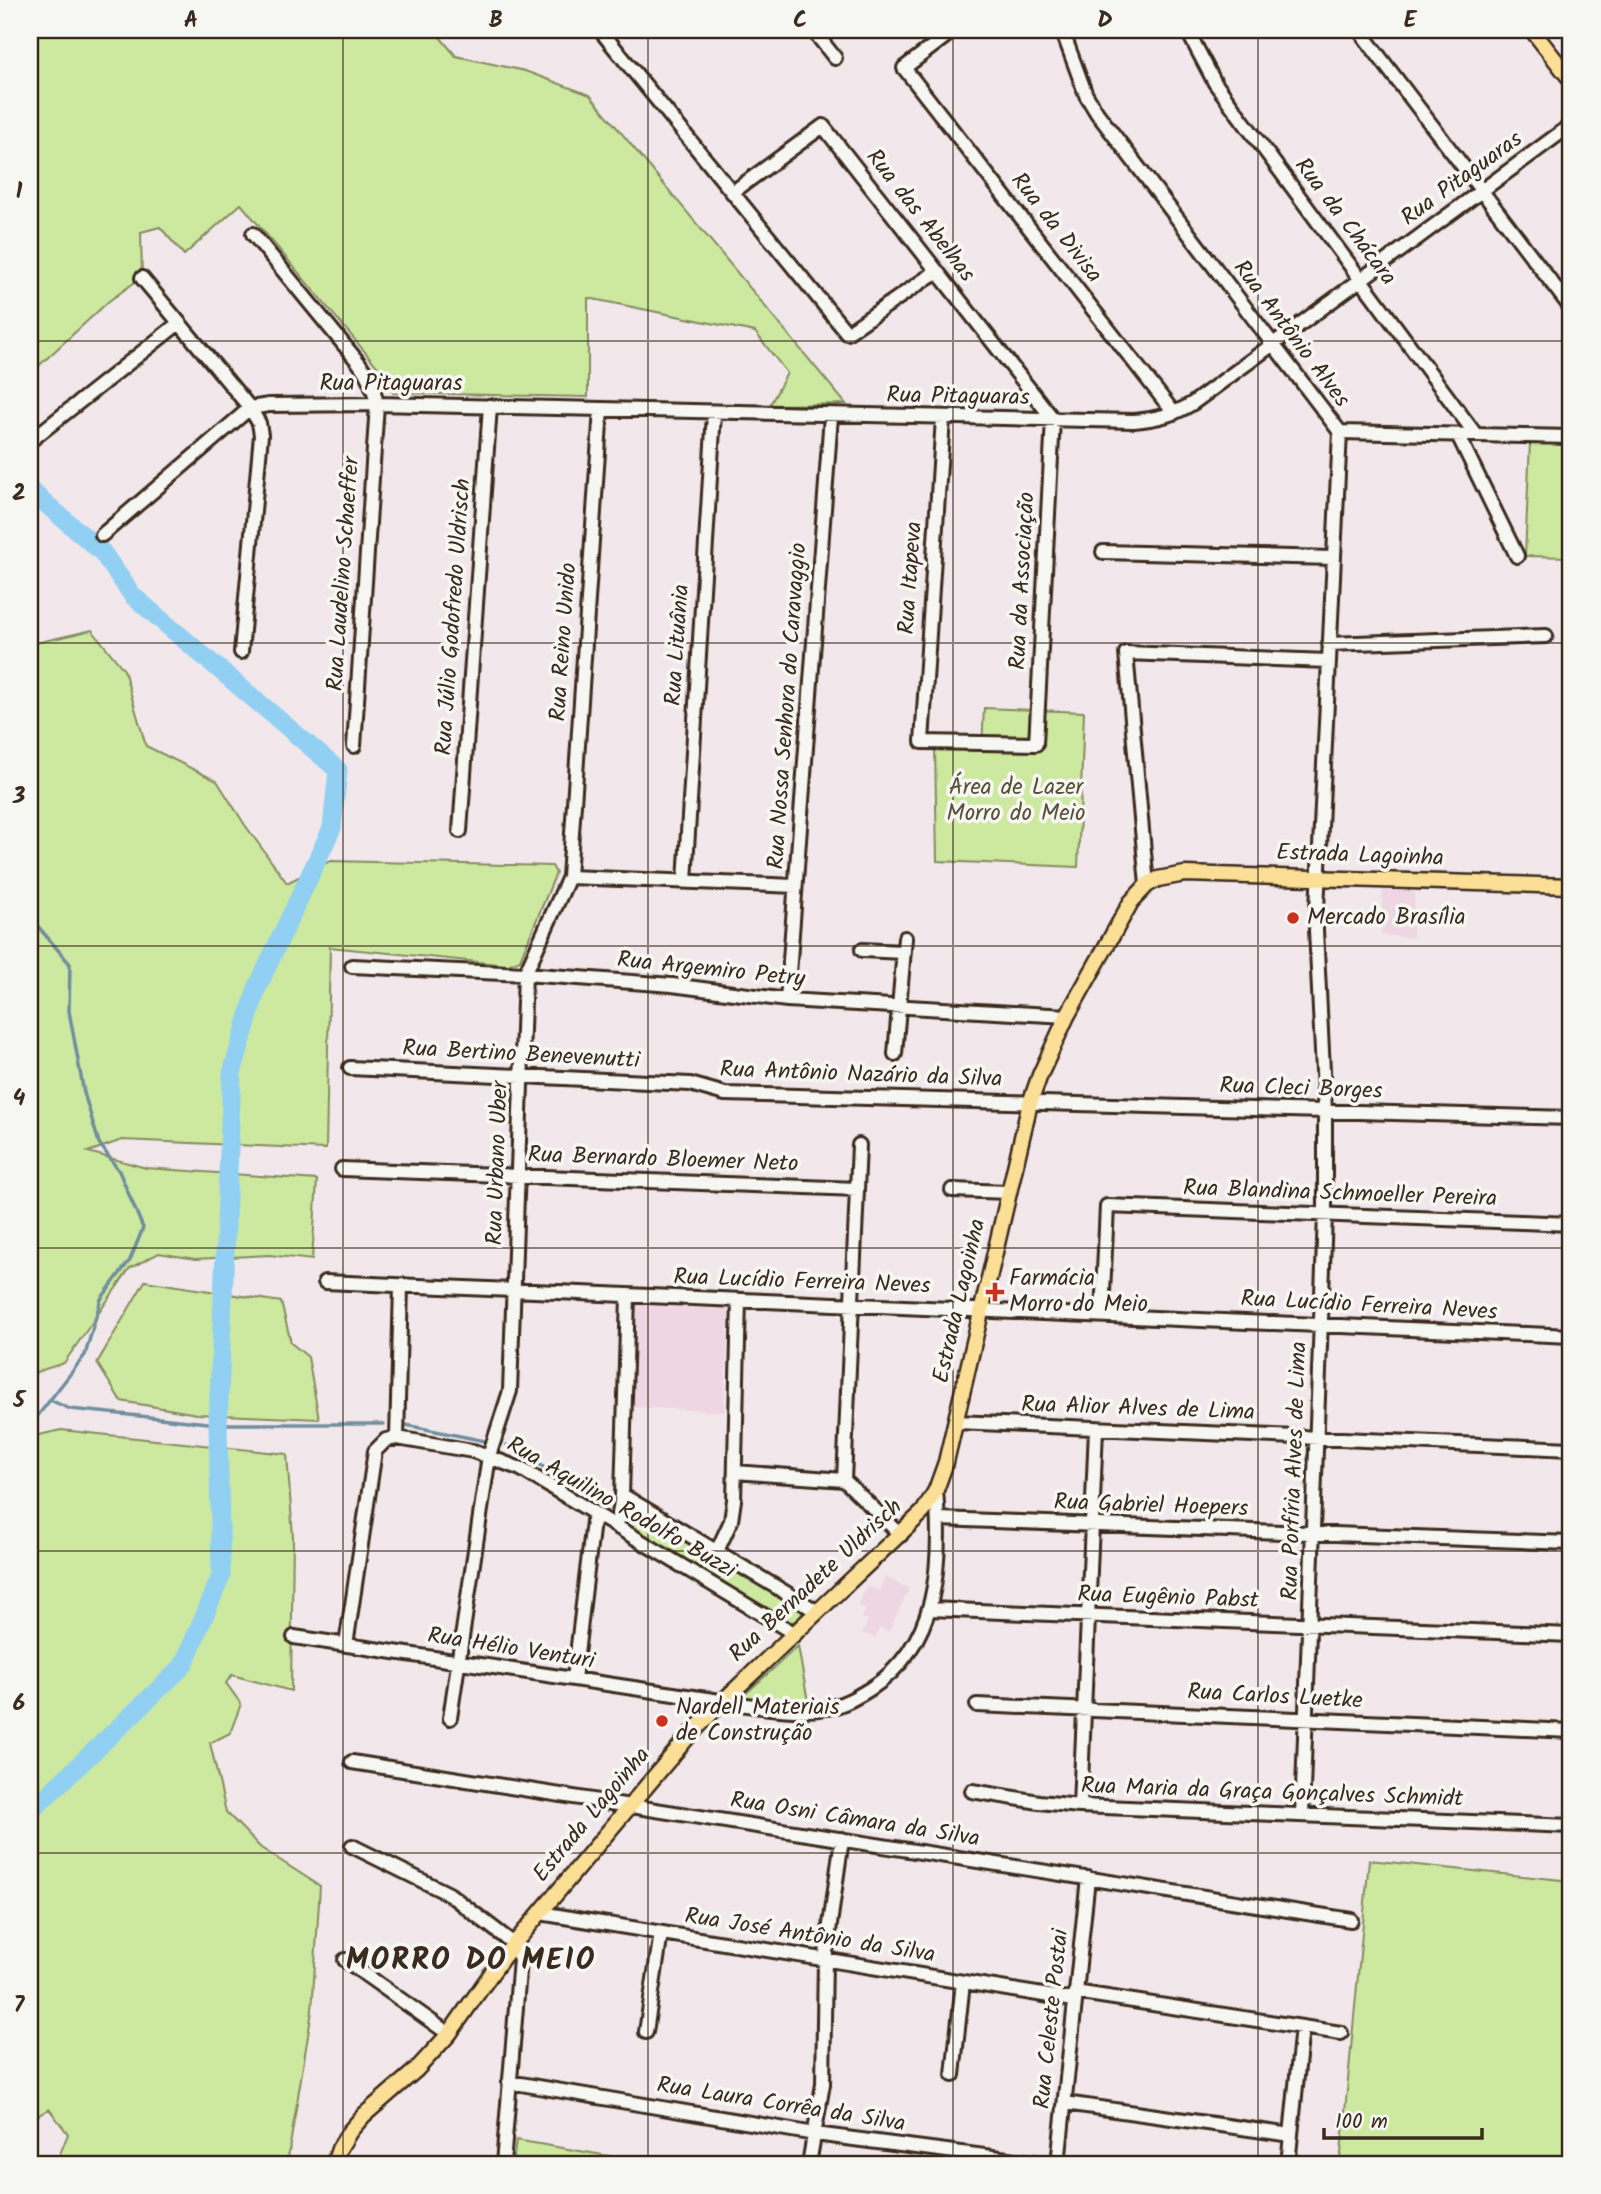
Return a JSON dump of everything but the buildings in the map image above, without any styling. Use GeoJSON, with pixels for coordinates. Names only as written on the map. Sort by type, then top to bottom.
{"type":"FeatureCollection","features":[{"type":"Feature","properties":{"kind":"main road"},"geometry":{"type":"LineString","coordinates":[[1532,30],[1571,80]]}},
{"type":"Feature","properties":{"kind":"main road","name":"Estrada Lagoinha"},"geometry":{"type":"LineString","coordinates":[[936,1490],[956,1422],[1030,1103],[1066,1016],[1123,913],[1147,885],[1165,877],[1185,874],[1571,886]]}},
{"type":"Feature","properties":{"kind":"main road","name":"Rua Bernadete Uldrisch"},"geometry":{"type":"LineString","coordinates":[[722,1702],[901,1535],[923,1512],[936,1490]]}},
{"type":"Feature","properties":{"kind":"main road","name":"Estrada Lagoinha"},"geometry":{"type":"LineString","coordinates":[[334,2164],[350,2131],[364,2115],[416,2070],[449,2034],[514,1944],[687,1738],[722,1702]]}},
{"type":"Feature","properties":{"kind":"street"},"geometry":{"type":"LineString","coordinates":[[600,30],[847,333],[937,271]]}},
{"type":"Feature","properties":{"kind":"street"},"geometry":{"type":"LineString","coordinates":[[813,30],[835,58]]}},
{"type":"Feature","properties":{"kind":"street","name":"Rua Antônio Alves"},"geometry":{"type":"LineString","coordinates":[[1062,30],[1094,109],[1340,432],[1317,877]]}},
{"type":"Feature","properties":{"kind":"street","name":"Rua da Chácara"},"geometry":{"type":"LineString","coordinates":[[1187,30],[1215,83],[1476,435]]}},
{"type":"Feature","properties":{"kind":"street","name":"Rua da Divisa"},"geometry":{"type":"LineString","coordinates":[[951,31],[904,68],[1174,414]]}},
{"type":"Feature","properties":{"kind":"street"},"geometry":{"type":"LineString","coordinates":[[1365,32],[1481,191],[1571,308]]}},
{"type":"Feature","properties":{"kind":"street","name":"Rua Pitaguaras"},"geometry":{"type":"LineString","coordinates":[[250,408],[269,405],[377,404],[831,416],[1134,421],[1154,419],[1174,414],[1193,403],[1571,125]]}},
{"type":"Feature","properties":{"kind":"street","name":"Rua das Abelhas"},"geometry":{"type":"LineString","coordinates":[[733,192],[823,126],[1053,419]]}},
{"type":"Feature","properties":{"kind":"street"},"geometry":{"type":"LineString","coordinates":[[253,234],[365,371],[373,385],[377,404]]}},
{"type":"Feature","properties":{"kind":"street"},"geometry":{"type":"LineString","coordinates":[[142,278],[250,408],[258,423],[261,435],[240,652]]}},
{"type":"Feature","properties":{"kind":"street"},"geometry":{"type":"LineString","coordinates":[[30,441],[179,323]]}},
{"type":"Feature","properties":{"kind":"street","name":"Rua Laudelino Schaeffer"},"geometry":{"type":"LineString","coordinates":[[354,746],[377,404]]}},
{"type":"Feature","properties":{"kind":"street","name":"Rua Júlio Godofredo Uldrisch"},"geometry":{"type":"LineString","coordinates":[[460,831],[490,406]]}},
{"type":"Feature","properties":{"kind":"street"},"geometry":{"type":"LineString","coordinates":[[102,535],[250,408]]}},
{"type":"Feature","properties":{"kind":"street","name":"Rua Reino Unido"},"geometry":{"type":"LineString","coordinates":[[569,877],[601,409]]}},
{"type":"Feature","properties":{"kind":"street","name":"Rua Lituânia"},"geometry":{"type":"LineString","coordinates":[[685,881],[714,413]]}},
{"type":"Feature","properties":{"kind":"street","name":"Rua Nossa Senhora do Caravaggio"},"geometry":{"type":"LineString","coordinates":[[787,1000],[831,416]]}},
{"type":"Feature","properties":{"kind":"street","name":"Rua Itapeva"},"geometry":{"type":"LineString","coordinates":[[943,418],[922,742],[1035,744]]}},
{"type":"Feature","properties":{"kind":"street","name":"Rua da Associação"},"geometry":{"type":"LineString","coordinates":[[1035,744],[1053,419]]}},
{"type":"Feature","properties":{"kind":"street"},"geometry":{"type":"LineString","coordinates":[[1340,432],[1571,437]]}},
{"type":"Feature","properties":{"kind":"street"},"geometry":{"type":"LineString","coordinates":[[1458,435],[1517,556]]}},
{"type":"Feature","properties":{"kind":"street"},"geometry":{"type":"LineString","coordinates":[[1104,552],[1333,558]]}},
{"type":"Feature","properties":{"kind":"street"},"geometry":{"type":"LineString","coordinates":[[1329,644],[1546,636]]}},
{"type":"Feature","properties":{"kind":"street"},"geometry":{"type":"LineString","coordinates":[[1147,885],[1126,653],[1328,661]]}},
{"type":"Feature","properties":{"kind":"street"},"geometry":{"type":"LineString","coordinates":[[569,877],[795,886]]}},
{"type":"Feature","properties":{"kind":"street","name":"Rua Urbano Uber"},"geometry":{"type":"LineString","coordinates":[[450,1718],[489,1456],[510,1391],[525,974],[569,877]]}},
{"type":"Feature","properties":{"kind":"street","name":"Rua Porfíria Alves de Lima"},"geometry":{"type":"LineString","coordinates":[[1303,1815],[1325,1215],[1325,1111],[1316,940],[1317,877]]}},
{"type":"Feature","properties":{"kind":"street"},"geometry":{"type":"LineString","coordinates":[[895,1054],[905,938]]}},
{"type":"Feature","properties":{"kind":"street"},"geometry":{"type":"LineString","coordinates":[[862,950],[904,952]]}},
{"type":"Feature","properties":{"kind":"street","name":"Rua Argemiro Petry"},"geometry":{"type":"LineString","coordinates":[[352,967],[525,974],[672,985],[787,1000],[1066,1016]]}},
{"type":"Feature","properties":{"kind":"street","name":"Rua Bertino Benevenutti"},"geometry":{"type":"LineString","coordinates":[[350,1068],[690,1084]]}},
{"type":"Feature","properties":{"kind":"street","name":"Rua Antônio Nazário da Silva"},"geometry":{"type":"LineString","coordinates":[[690,1084],[725,1094],[1030,1103]]}},
{"type":"Feature","properties":{"kind":"street","name":"Rua Cleci Borges"},"geometry":{"type":"LineString","coordinates":[[1030,1103],[1571,1118]]}},
{"type":"Feature","properties":{"kind":"street"},"geometry":{"type":"LineString","coordinates":[[844,1480],[859,1145]]}},
{"type":"Feature","properties":{"kind":"street","name":"Rua Bernardo Bloemer Neto"},"geometry":{"type":"LineString","coordinates":[[342,1169],[857,1189]]}},
{"type":"Feature","properties":{"kind":"street"},"geometry":{"type":"LineString","coordinates":[[952,1190],[1009,1192]]}},
{"type":"Feature","properties":{"kind":"street","name":"Rua Blandina Schmoeller Pereira"},"geometry":{"type":"LineString","coordinates":[[1102,1315],[1107,1206],[1571,1224]]}},
{"type":"Feature","properties":{"kind":"street","name":"Rua Lucídio Ferreira Neves"},"geometry":{"type":"LineString","coordinates":[[325,1282],[1571,1336]]}},
{"type":"Feature","properties":{"kind":"street"},"geometry":{"type":"LineString","coordinates":[[346,1645],[375,1451],[386,1440],[397,1438],[401,1286]]}},
{"type":"Feature","properties":{"kind":"street"},"geometry":{"type":"LineString","coordinates":[[617,1527],[622,1494],[628,1296]]}},
{"type":"Feature","properties":{"kind":"street"},"geometry":{"type":"LineString","coordinates":[[717,1552],[731,1521],[735,1472],[739,1300]]}},
{"type":"Feature","properties":{"kind":"street","name":"Rua Alior Alves de Lima"},"geometry":{"type":"LineString","coordinates":[[956,1422],[1571,1449]]}},
{"type":"Feature","properties":{"kind":"street"},"geometry":{"type":"LineString","coordinates":[[1080,1806],[1096,1429]]}},
{"type":"Feature","properties":{"kind":"street","name":"Rua Aquilino Rodolfo Buzzi"},"geometry":{"type":"LineString","coordinates":[[397,1438],[451,1446],[489,1456],[521,1469],[795,1634]]}},
{"type":"Feature","properties":{"kind":"street"},"geometry":{"type":"LineString","coordinates":[[735,1472],[844,1480],[901,1535]]}},
{"type":"Feature","properties":{"kind":"street","name":"Estrada Lagoinha"},"geometry":{"type":"LineString","coordinates":[[722,1702],[813,1710],[846,1703],[885,1678],[902,1661],[918,1638],[930,1609],[936,1573],[939,1519],[936,1490]]}},
{"type":"Feature","properties":{"kind":"street"},"geometry":{"type":"LineString","coordinates":[[622,1494],[818,1612]]}},
{"type":"Feature","properties":{"kind":"street"},"geometry":{"type":"LineString","coordinates":[[574,1679],[594,1513]]}},
{"type":"Feature","properties":{"kind":"street","name":"Rua Gabriel Hoepers"},"geometry":{"type":"LineString","coordinates":[[939,1519],[1571,1543]]}},
{"type":"Feature","properties":{"kind":"street","name":"Rua Eugênio Pabst"},"geometry":{"type":"LineString","coordinates":[[930,1609],[1571,1635]]}},
{"type":"Feature","properties":{"kind":"street","name":"Rua Hélio Venturi"},"geometry":{"type":"LineString","coordinates":[[294,1637],[722,1702]]}},
{"type":"Feature","properties":{"kind":"street","name":"Rua Carlos Luetke"},"geometry":{"type":"LineString","coordinates":[[977,1705],[1571,1731]]}},
{"type":"Feature","properties":{"kind":"street","name":"Rua Osni Câmara da Silva"},"geometry":{"type":"LineString","coordinates":[[352,1762],[1351,1920]]}},
{"type":"Feature","properties":{"kind":"street","name":"Rua Maria da Graça Gonçalves Schmidt"},"geometry":{"type":"LineString","coordinates":[[972,1790],[1038,1802],[1080,1806],[1571,1826]]}},
{"type":"Feature","properties":{"kind":"street"},"geometry":{"type":"LineString","coordinates":[[809,2164],[825,2068],[825,1960],[842,1839]]}},
{"type":"Feature","properties":{"kind":"street"},"geometry":{"type":"LineString","coordinates":[[352,1846],[449,1894],[514,1944],[520,1959],[503,2164]]}},
{"type":"Feature","properties":{"kind":"street","name":"Rua Celeste Postai"},"geometry":{"type":"LineString","coordinates":[[1058,2164],[1088,1878]]}},
{"type":"Feature","properties":{"kind":"street","name":"Rua José Antônio da Silva"},"geometry":{"type":"LineString","coordinates":[[540,1913],[963,1982],[1341,2033]]}},
{"type":"Feature","properties":{"kind":"street"},"geometry":{"type":"LineString","coordinates":[[646,2032],[661,1933]]}},
{"type":"Feature","properties":{"kind":"street"},"geometry":{"type":"LineString","coordinates":[[345,1960],[449,2034]]}},
{"type":"Feature","properties":{"kind":"street"},"geometry":{"type":"LineString","coordinates":[[953,2075],[963,1982]]}},
{"type":"Feature","properties":{"kind":"street"},"geometry":{"type":"LineString","coordinates":[[1288,2164],[1302,2027]]}},
{"type":"Feature","properties":{"kind":"street","name":"Rua Laura Corrêa da Silva"},"geometry":{"type":"LineString","coordinates":[[509,2082],[815,2134],[1047,2164]]}},
{"type":"Feature","properties":{"kind":"street"},"geometry":{"type":"LineString","coordinates":[[1065,2102],[1291,2135]]}},
{"type":"Feature","properties":{"kind":"shaded area"},"geometry":{"type":"Polygon","coordinates":[[[1383,890],[1415,892],[1413,938],[1381,935],[1383,890]]]}},
{"type":"Feature","properties":{"kind":"shaded area"},"geometry":{"type":"Polygon","coordinates":[[[636,1305],[729,1309],[724,1412],[632,1407],[636,1305]]]}},
{"type":"Feature","properties":{"kind":"shaded area"},"geometry":{"type":"Polygon","coordinates":[[[885,1577],[909,1588],[889,1632],[880,1628],[875,1638],[862,1633],[868,1620],[862,1618],[866,1609],[858,1606],[867,1586],[879,1591],[885,1577]]]}},
{"type":"Feature","properties":{"kind":"green space"},"geometry":{"type":"Polygon","coordinates":[[[30,30],[434,30],[456,56],[525,71],[590,95],[846,404],[770,405],[787,373],[755,332],[588,298],[588,397],[393,393],[386,377],[241,204],[184,255],[160,227],[141,232],[142,277],[109,301],[30,374],[30,30]]]}},
{"type":"Feature","properties":{"kind":"green space"},"geometry":{"type":"Polygon","coordinates":[[[1530,441],[1571,442],[1571,557],[1525,556],[1530,441]]]}},
{"type":"Feature","properties":{"kind":"green space"},"geometry":{"type":"Polygon","coordinates":[[[92,630],[124,670],[146,746],[217,781],[287,883],[330,861],[552,866],[556,873],[520,960],[508,965],[330,947],[326,1149],[122,1140],[88,1152],[146,1168],[317,1180],[312,1260],[269,1255],[195,1259],[159,1253],[130,1268],[64,1363],[36,1372],[30,1383],[30,648],[36,643],[92,630]]]}},
{"type":"Feature","properties":{"kind":"green space","name":"Área de Lazer Morro do Meio"},"geometry":{"type":"Polygon","coordinates":[[[984,708],[1084,712],[1078,867],[937,861],[935,748],[982,747],[984,708]]]}},
{"type":"Feature","properties":{"kind":"green space"},"geometry":{"type":"Polygon","coordinates":[[[145,1281],[281,1302],[291,1343],[308,1357],[319,1419],[197,1414],[121,1401],[97,1363],[145,1281]]]}},
{"type":"Feature","properties":{"kind":"green space"},"geometry":{"type":"Polygon","coordinates":[[[61,1430],[287,1454],[293,1537],[291,1691],[232,1675],[226,1683],[241,1704],[230,1733],[210,1743],[226,1812],[261,1848],[320,1886],[312,2011],[287,2164],[56,2164],[68,2134],[49,2109],[34,2118],[30,2129],[30,1437],[61,1430]]]}},
{"type":"Feature","properties":{"kind":"green space"},"geometry":{"type":"Polygon","coordinates":[[[633,1509],[803,1610],[800,1618],[789,1624],[627,1524],[626,1515],[633,1509]]]}},
{"type":"Feature","properties":{"kind":"green space"},"geometry":{"type":"Polygon","coordinates":[[[798,1646],[808,1702],[742,1697],[798,1646]]]}},
{"type":"Feature","properties":{"kind":"green space"},"geometry":{"type":"Polygon","coordinates":[[[1369,1860],[1571,1881],[1571,2164],[1340,2164],[1369,1860]]]}},
{"type":"Feature","properties":{"kind":"green space"},"geometry":{"type":"Polygon","coordinates":[[[516,2140],[655,2164],[513,2164],[516,2140]]]}},
{"type":"Feature","properties":{"kind":"waterway"},"geometry":{"type":"LineString","coordinates":[[30,490],[102,552],[133,596],[338,770],[332,828],[257,988],[232,1073],[218,1424],[221,1576],[183,1666],[30,1812]]}},
{"type":"Feature","properties":{"kind":"waterway"},"geometry":{"type":"LineString","coordinates":[[30,917],[70,964],[69,1011],[84,1093],[99,1143],[119,1171],[143,1228],[130,1260],[101,1299],[85,1355],[36,1418],[30,1452]]}},
{"type":"Feature","properties":{"kind":"waterway"},"geometry":{"type":"LineString","coordinates":[[50,1400],[70,1409],[218,1424],[384,1424]]}},
{"type":"Feature","properties":{"kind":"waterway"},"geometry":{"type":"LineString","coordinates":[[406,1425],[485,1441]]}},
{"type":"Feature","properties":{"kind":"waterway"},"geometry":{"type":"LineString","coordinates":[[507,1445],[590,1495]]}},
{"type":"Feature","properties":{"kind":"place","name":"Mercado Brasília"},"geometry":{"type":"Point","coordinates":[1293,918]}},
{"type":"Feature","properties":{"kind":"place","name":"Farmácia Morro do Meio"},"geometry":{"type":"Point","coordinates":[995,1292]}},
{"type":"Feature","properties":{"kind":"place","name":"Nardell Materiais de Construção"},"geometry":{"type":"Point","coordinates":[662,1721]}},
{"type":"Feature","properties":{"kind":"district","name":"MORRO DO MEIO"},"geometry":{"type":"Point","coordinates":[471,1961]}}]}
